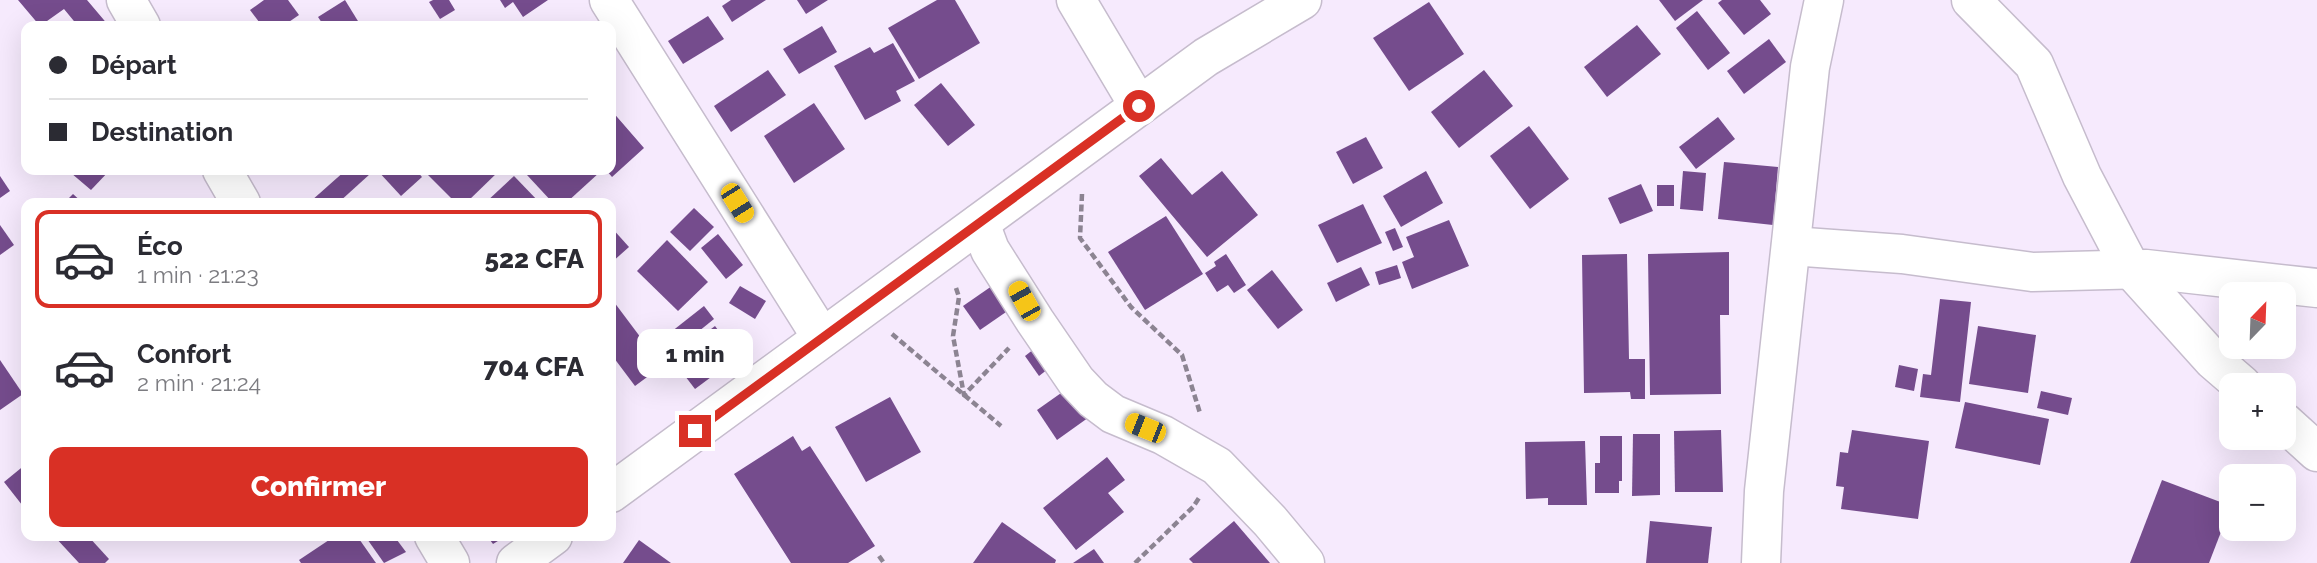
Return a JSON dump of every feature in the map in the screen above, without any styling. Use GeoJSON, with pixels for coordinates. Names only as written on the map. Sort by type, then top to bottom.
{"type":"FeatureCollection","features":[{"type":"Feature","properties":{"kind":"street"},"geometry":{"type":"LineString","coordinates":[[126,0],[138,21]]}},
{"type":"Feature","properties":{"kind":"street"},"geometry":{"type":"LineString","coordinates":[[609,0],[822,338]]}},
{"type":"Feature","properties":{"kind":"street"},"geometry":{"type":"LineString","coordinates":[[1076,0],[1139,106]]}},
{"type":"Feature","properties":{"kind":"street"},"geometry":{"type":"LineString","coordinates":[[616,489],[1206,57],[1301,0]]}},
{"type":"Feature","properties":{"kind":"street"},"geometry":{"type":"LineString","coordinates":[[1761,563],[1764,491],[1810,67],[1824,0]]}},
{"type":"Feature","properties":{"kind":"street"},"geometry":{"type":"LineString","coordinates":[[1971,0],[2034,64],[2082,176],[2131,269],[2213,360],[2228,373]]}},
{"type":"Feature","properties":{"kind":"street"},"geometry":{"type":"LineString","coordinates":[[225,175],[238,198]]}},
{"type":"Feature","properties":{"kind":"street"},"geometry":{"type":"LineString","coordinates":[[980,223],[990,250],[1035,321],[1093,399],[1113,414],[1163,435],[1217,466],[1305,563]]}},
{"type":"Feature","properties":{"kind":"street"},"geometry":{"type":"LineString","coordinates":[[1791,246],[1902,254],[2032,272],[2131,269],[2317,288]]}},
{"type":"Feature","properties":{"kind":"street"},"geometry":{"type":"LineString","coordinates":[[2296,433],[2317,452]]}},
{"type":"Feature","properties":{"kind":"street"},"geometry":{"type":"LineString","coordinates":[[437,541],[450,563]]}},
{"type":"Feature","properties":{"kind":"street"},"geometry":{"type":"LineString","coordinates":[[516,563],[546,541]]}},
{"type":"Feature","properties":{"kind":"path"},"geometry":{"type":"LineString","coordinates":[[1083,147],[1080,238],[1131,307],[1181,355],[1217,466],[1194,508],[1135,563]]}},
{"type":"Feature","properties":{"kind":"path"},"geometry":{"type":"LineString","coordinates":[[941,251],[959,297],[953,337],[964,395]]}},
{"type":"Feature","properties":{"kind":"path"},"geometry":{"type":"LineString","coordinates":[[862,309],[1000,426]]}},
{"type":"Feature","properties":{"kind":"path"},"geometry":{"type":"LineString","coordinates":[[964,395],[1035,321]]}},
{"type":"Feature","properties":{"kind":"path"},"geometry":{"type":"LineString","coordinates":[[879,556],[884,563]]}},
{"type":"Feature","properties":{"kind":"building"},"geometry":{"type":"Polygon","coordinates":[[[18,0],[87,0],[105,21],[74,21],[64,9],[47,21],[36,21],[18,0]]]}},
{"type":"Feature","properties":{"kind":"building"},"geometry":{"type":"Polygon","coordinates":[[[264,0],[288,0],[299,15],[290,21],[258,21],[250,10],[264,0]]]}},
{"type":"Feature","properties":{"kind":"building"},"geometry":{"type":"Polygon","coordinates":[[[345,0],[358,21],[321,21],[318,17],[345,0]]]}},
{"type":"Feature","properties":{"kind":"building"},"geometry":{"type":"Polygon","coordinates":[[[449,0],[455,10],[440,19],[429,2],[449,0]]]}},
{"type":"Feature","properties":{"kind":"building"},"geometry":{"type":"Polygon","coordinates":[[[500,0],[548,0],[523,17],[513,2],[505,8],[500,0]]]}},
{"type":"Feature","properties":{"kind":"building"},"geometry":{"type":"Polygon","coordinates":[[[731,0],[766,0],[732,22],[722,6],[731,0]]]}},
{"type":"Feature","properties":{"kind":"building"},"geometry":{"type":"Polygon","coordinates":[[[797,0],[828,0],[806,14],[797,0]]]}},
{"type":"Feature","properties":{"kind":"building"},"geometry":{"type":"Polygon","coordinates":[[[937,0],[955,0],[980,43],[919,79],[888,28],[937,0]]]}},
{"type":"Feature","properties":{"kind":"building"},"geometry":{"type":"Polygon","coordinates":[[[1659,0],[1703,0],[1675,21],[1659,0]]]}},
{"type":"Feature","properties":{"kind":"building"},"geometry":{"type":"Polygon","coordinates":[[[1722,0],[1760,0],[1771,14],[1744,35],[1718,3],[1722,0]]]}},
{"type":"Feature","properties":{"kind":"building"},"geometry":{"type":"Polygon","coordinates":[[[1429,2],[1464,54],[1409,91],[1373,38],[1429,2]]]}},
{"type":"Feature","properties":{"kind":"building"},"geometry":{"type":"Polygon","coordinates":[[[1697,11],[1730,53],[1708,70],[1676,28],[1697,11]]]}},
{"type":"Feature","properties":{"kind":"building"},"geometry":{"type":"Polygon","coordinates":[[[708,16],[724,39],[683,64],[668,41],[708,16]]]}},
{"type":"Feature","properties":{"kind":"building"},"geometry":{"type":"Polygon","coordinates":[[[1637,25],[1661,54],[1607,97],[1584,67],[1637,25]]]}},
{"type":"Feature","properties":{"kind":"building"},"geometry":{"type":"Polygon","coordinates":[[[822,26],[837,52],[799,74],[783,49],[822,26]]]}},
{"type":"Feature","properties":{"kind":"building"},"geometry":{"type":"Polygon","coordinates":[[[1769,39],[1786,62],[1744,94],[1727,71],[1769,39]]]}},
{"type":"Feature","properties":{"kind":"building"},"geometry":{"type":"Polygon","coordinates":[[[893,43],[915,81],[896,91],[901,101],[865,120],[834,66],[870,47],[874,53],[893,43]]]}},
{"type":"Feature","properties":{"kind":"building"},"geometry":{"type":"Polygon","coordinates":[[[768,70],[786,95],[731,132],[714,106],[768,70]]]}},
{"type":"Feature","properties":{"kind":"building"},"geometry":{"type":"Polygon","coordinates":[[[1484,70],[1513,106],[1459,148],[1431,112],[1484,70]]]}},
{"type":"Feature","properties":{"kind":"building"},"geometry":{"type":"Polygon","coordinates":[[[941,83],[975,125],[948,146],[914,105],[941,83]]]}},
{"type":"Feature","properties":{"kind":"building"},"geometry":{"type":"Polygon","coordinates":[[[814,103],[845,149],[794,183],[764,136],[814,103]]]}},
{"type":"Feature","properties":{"kind":"building"},"geometry":{"type":"Polygon","coordinates":[[[616,116],[644,148],[616,173],[616,116]]]}},
{"type":"Feature","properties":{"kind":"building"},"geometry":{"type":"Polygon","coordinates":[[[1718,117],[1735,139],[1696,169],[1679,147],[1718,117]]]}},
{"type":"Feature","properties":{"kind":"building"},"geometry":{"type":"Polygon","coordinates":[[[1529,126],[1569,179],[1530,209],[1490,156],[1529,126]]]}},
{"type":"Feature","properties":{"kind":"building"},"geometry":{"type":"Polygon","coordinates":[[[1366,137],[1383,168],[1353,184],[1336,152],[1366,137]]]}},
{"type":"Feature","properties":{"kind":"building"},"geometry":{"type":"Polygon","coordinates":[[[1161,158],[1192,195],[1222,171],[1258,215],[1207,257],[1139,176],[1161,158]]]}},
{"type":"Feature","properties":{"kind":"building"},"geometry":{"type":"Polygon","coordinates":[[[1724,162],[1778,167],[1773,225],[1718,219],[1724,162]]]}},
{"type":"Feature","properties":{"kind":"building"},"geometry":{"type":"Polygon","coordinates":[[[1426,171],[1443,203],[1401,227],[1383,196],[1426,171]]]}},
{"type":"Feature","properties":{"kind":"building"},"geometry":{"type":"Polygon","coordinates":[[[1683,171],[1706,173],[1703,211],[1680,209],[1683,171]]]}},
{"type":"Feature","properties":{"kind":"building"},"geometry":{"type":"Polygon","coordinates":[[[73,175],[105,175],[91,190],[73,175]]]}},
{"type":"Feature","properties":{"kind":"building"},"geometry":{"type":"Polygon","coordinates":[[[340,175],[369,175],[344,198],[314,198],[340,175]]]}},
{"type":"Feature","properties":{"kind":"building"},"geometry":{"type":"Polygon","coordinates":[[[382,175],[420,175],[422,177],[401,196],[382,175]]]}},
{"type":"Feature","properties":{"kind":"building"},"geometry":{"type":"Polygon","coordinates":[[[428,175],[495,175],[471,198],[451,198],[428,175]]]}},
{"type":"Feature","properties":{"kind":"building"},"geometry":{"type":"Polygon","coordinates":[[[527,175],[597,175],[571,198],[548,198],[527,175]]]}},
{"type":"Feature","properties":{"kind":"building"},"geometry":{"type":"Polygon","coordinates":[[[0,176],[10,191],[0,198],[0,176]]]}},
{"type":"Feature","properties":{"kind":"building"},"geometry":{"type":"Polygon","coordinates":[[[514,176],[535,198],[490,198],[514,176]]]}},
{"type":"Feature","properties":{"kind":"building"},"geometry":{"type":"Polygon","coordinates":[[[1641,184],[1653,211],[1620,224],[1608,198],[1641,184]]]}},
{"type":"Feature","properties":{"kind":"building"},"geometry":{"type":"Polygon","coordinates":[[[1657,185],[1674,185],[1674,206],[1657,206],[1657,185]]]}},
{"type":"Feature","properties":{"kind":"building"},"geometry":{"type":"Polygon","coordinates":[[[1363,204],[1382,243],[1337,263],[1318,225],[1363,204]]]}},
{"type":"Feature","properties":{"kind":"building"},"geometry":{"type":"Polygon","coordinates":[[[694,208],[714,227],[690,251],[670,232],[694,208]]]}},
{"type":"Feature","properties":{"kind":"building"},"geometry":{"type":"Polygon","coordinates":[[[1166,216],[1203,274],[1145,310],[1108,252],[1166,216]]]}},
{"type":"Feature","properties":{"kind":"building"},"geometry":{"type":"Polygon","coordinates":[[[1449,220],[1469,266],[1412,289],[1402,262],[1414,257],[1406,237],[1449,220]]]}},
{"type":"Feature","properties":{"kind":"building"},"geometry":{"type":"Polygon","coordinates":[[[0,225],[14,245],[0,255],[0,225]]]}},
{"type":"Feature","properties":{"kind":"building"},"geometry":{"type":"Polygon","coordinates":[[[1395,228],[1403,247],[1393,251],[1385,232],[1395,228]]]}},
{"type":"Feature","properties":{"kind":"building"},"geometry":{"type":"Polygon","coordinates":[[[616,233],[629,247],[616,259],[616,233]]]}},
{"type":"Feature","properties":{"kind":"building"},"geometry":{"type":"Polygon","coordinates":[[[718,234],[743,265],[726,279],[701,248],[718,234]]]}},
{"type":"Feature","properties":{"kind":"building"},"geometry":{"type":"Polygon","coordinates":[[[667,240],[708,282],[678,311],[637,271],[667,240]]]}},
{"type":"Feature","properties":{"kind":"building"},"geometry":{"type":"Polygon","coordinates":[[[1729,252],[1729,315],[1720,315],[1721,394],[1650,395],[1648,254],[1729,252]]]}},
{"type":"Feature","properties":{"kind":"building"},"geometry":{"type":"Polygon","coordinates":[[[1226,254],[1246,285],[1234,293],[1228,285],[1217,292],[1205,273],[1216,266],[1214,262],[1226,254]]]}},
{"type":"Feature","properties":{"kind":"building"},"geometry":{"type":"Polygon","coordinates":[[[1627,254],[1629,359],[1645,359],[1645,399],[1631,399],[1630,392],[1584,393],[1582,255],[1627,254]]]}},
{"type":"Feature","properties":{"kind":"building"},"geometry":{"type":"Polygon","coordinates":[[[1397,265],[1401,278],[1379,285],[1375,272],[1397,265]]]}},
{"type":"Feature","properties":{"kind":"building"},"geometry":{"type":"Polygon","coordinates":[[[1361,267],[1370,285],[1336,302],[1327,283],[1361,267]]]}},
{"type":"Feature","properties":{"kind":"building"},"geometry":{"type":"Polygon","coordinates":[[[1272,270],[1303,310],[1278,329],[1247,290],[1272,270]]]}},
{"type":"Feature","properties":{"kind":"building"},"geometry":{"type":"Polygon","coordinates":[[[1002,279],[1019,303],[980,330],[963,306],[1002,279]]]}},
{"type":"Feature","properties":{"kind":"building"},"geometry":{"type":"Polygon","coordinates":[[[740,286],[766,301],[755,319],[729,303],[740,286]]]}},
{"type":"Feature","properties":{"kind":"building"},"geometry":{"type":"Polygon","coordinates":[[[1940,299],[1971,302],[1960,402],[1920,397],[1923,374],[1931,375],[1940,299]]]}},
{"type":"Feature","properties":{"kind":"building"},"geometry":{"type":"Polygon","coordinates":[[[616,305],[662,366],[635,386],[616,361],[616,305]]]}},
{"type":"Feature","properties":{"kind":"building"},"geometry":{"type":"Polygon","coordinates":[[[704,306],[714,319],[668,356],[657,343],[704,306]]]}},
{"type":"Feature","properties":{"kind":"building"},"geometry":{"type":"Polygon","coordinates":[[[715,326],[738,357],[695,389],[672,359],[715,326]]]}},
{"type":"Feature","properties":{"kind":"building"},"geometry":{"type":"Polygon","coordinates":[[[1978,326],[2036,335],[2028,393],[1969,384],[1978,326]]]}},
{"type":"Feature","properties":{"kind":"building"},"geometry":{"type":"Polygon","coordinates":[[[1043,342],[1057,362],[1039,376],[1025,356],[1043,342]]]}},
{"type":"Feature","properties":{"kind":"building"},"geometry":{"type":"Polygon","coordinates":[[[0,360],[21,391],[21,395],[0,410],[0,360]]]}},
{"type":"Feature","properties":{"kind":"building"},"geometry":{"type":"Polygon","coordinates":[[[1899,365],[1918,369],[1914,391],[1895,387],[1899,365]]]}},
{"type":"Feature","properties":{"kind":"building"},"geometry":{"type":"Polygon","coordinates":[[[1071,386],[1092,415],[1057,440],[1037,410],[1071,386]]]}},
{"type":"Feature","properties":{"kind":"building"},"geometry":{"type":"Polygon","coordinates":[[[2041,391],[2072,398],[2068,415],[2037,408],[2041,391]]]}},
{"type":"Feature","properties":{"kind":"building"},"geometry":{"type":"Polygon","coordinates":[[[890,397],[921,452],[866,482],[835,427],[890,397]]]}},
{"type":"Feature","properties":{"kind":"building"},"geometry":{"type":"Polygon","coordinates":[[[1965,402],[2049,419],[2040,465],[1955,448],[1965,402]]]}},
{"type":"Feature","properties":{"kind":"building"},"geometry":{"type":"Polygon","coordinates":[[[1721,430],[1723,492],[1675,492],[1674,431],[1721,430]]]}},
{"type":"Feature","properties":{"kind":"building"},"geometry":{"type":"Polygon","coordinates":[[[1852,430],[1929,441],[1918,519],[1841,509],[1844,487],[1836,486],[1840,452],[1848,453],[1852,430]]]}},
{"type":"Feature","properties":{"kind":"building"},"geometry":{"type":"Polygon","coordinates":[[[1633,434],[1660,434],[1660,495],[1632,496],[1633,434]]]}},
{"type":"Feature","properties":{"kind":"building"},"geometry":{"type":"Polygon","coordinates":[[[793,436],[802,451],[810,446],[875,546],[848,563],[791,563],[734,474],[793,436]]]}},
{"type":"Feature","properties":{"kind":"building"},"geometry":{"type":"Polygon","coordinates":[[[1600,436],[1622,436],[1622,481],[1619,481],[1619,493],[1595,493],[1595,463],[1600,463],[1600,436]]]}},
{"type":"Feature","properties":{"kind":"building"},"geometry":{"type":"Polygon","coordinates":[[[1585,441],[1587,505],[1548,505],[1548,498],[1526,499],[1525,442],[1585,441]]]}},
{"type":"Feature","properties":{"kind":"building"},"geometry":{"type":"Polygon","coordinates":[[[1107,457],[1125,480],[1108,493],[1124,512],[1076,550],[1043,508],[1107,457]]]}},
{"type":"Feature","properties":{"kind":"building"},"geometry":{"type":"Polygon","coordinates":[[[21,468],[21,504],[4,482],[21,468]]]}},
{"type":"Feature","properties":{"kind":"building"},"geometry":{"type":"Polygon","coordinates":[[[2162,480],[2219,501],[2219,537],[2209,563],[2130,563],[2162,480]]]}},
{"type":"Feature","properties":{"kind":"building"},"geometry":{"type":"Polygon","coordinates":[[[1234,521],[1270,563],[1193,563],[1189,559],[1234,521]]]}},
{"type":"Feature","properties":{"kind":"building"},"geometry":{"type":"Polygon","coordinates":[[[1650,521],[1712,527],[1708,563],[1646,563],[1650,521]]]}},
{"type":"Feature","properties":{"kind":"building"},"geometry":{"type":"Polygon","coordinates":[[[1002,522],[1056,560],[1055,563],[973,563],[1002,522]]]}},
{"type":"Feature","properties":{"kind":"building"},"geometry":{"type":"Polygon","coordinates":[[[639,540],[671,563],[623,563],[639,540]]]}},
{"type":"Feature","properties":{"kind":"building"},"geometry":{"type":"Polygon","coordinates":[[[59,541],[93,541],[109,559],[105,563],[79,563],[59,541]]]}},
{"type":"Feature","properties":{"kind":"building"},"geometry":{"type":"Polygon","coordinates":[[[328,541],[361,541],[376,563],[301,563],[299,560],[328,541]]]}},
{"type":"Feature","properties":{"kind":"building"},"geometry":{"type":"Polygon","coordinates":[[[369,541],[398,541],[406,552],[384,563],[369,541]]]}},
{"type":"Feature","properties":{"kind":"building"},"geometry":{"type":"Polygon","coordinates":[[[1094,549],[1104,563],[1073,563],[1094,549]]]}},
{"type":"Feature","properties":{"kind":"route"},"geometry":{"type":"LineString","coordinates":[[695,431],[1139,106]]}}]}
